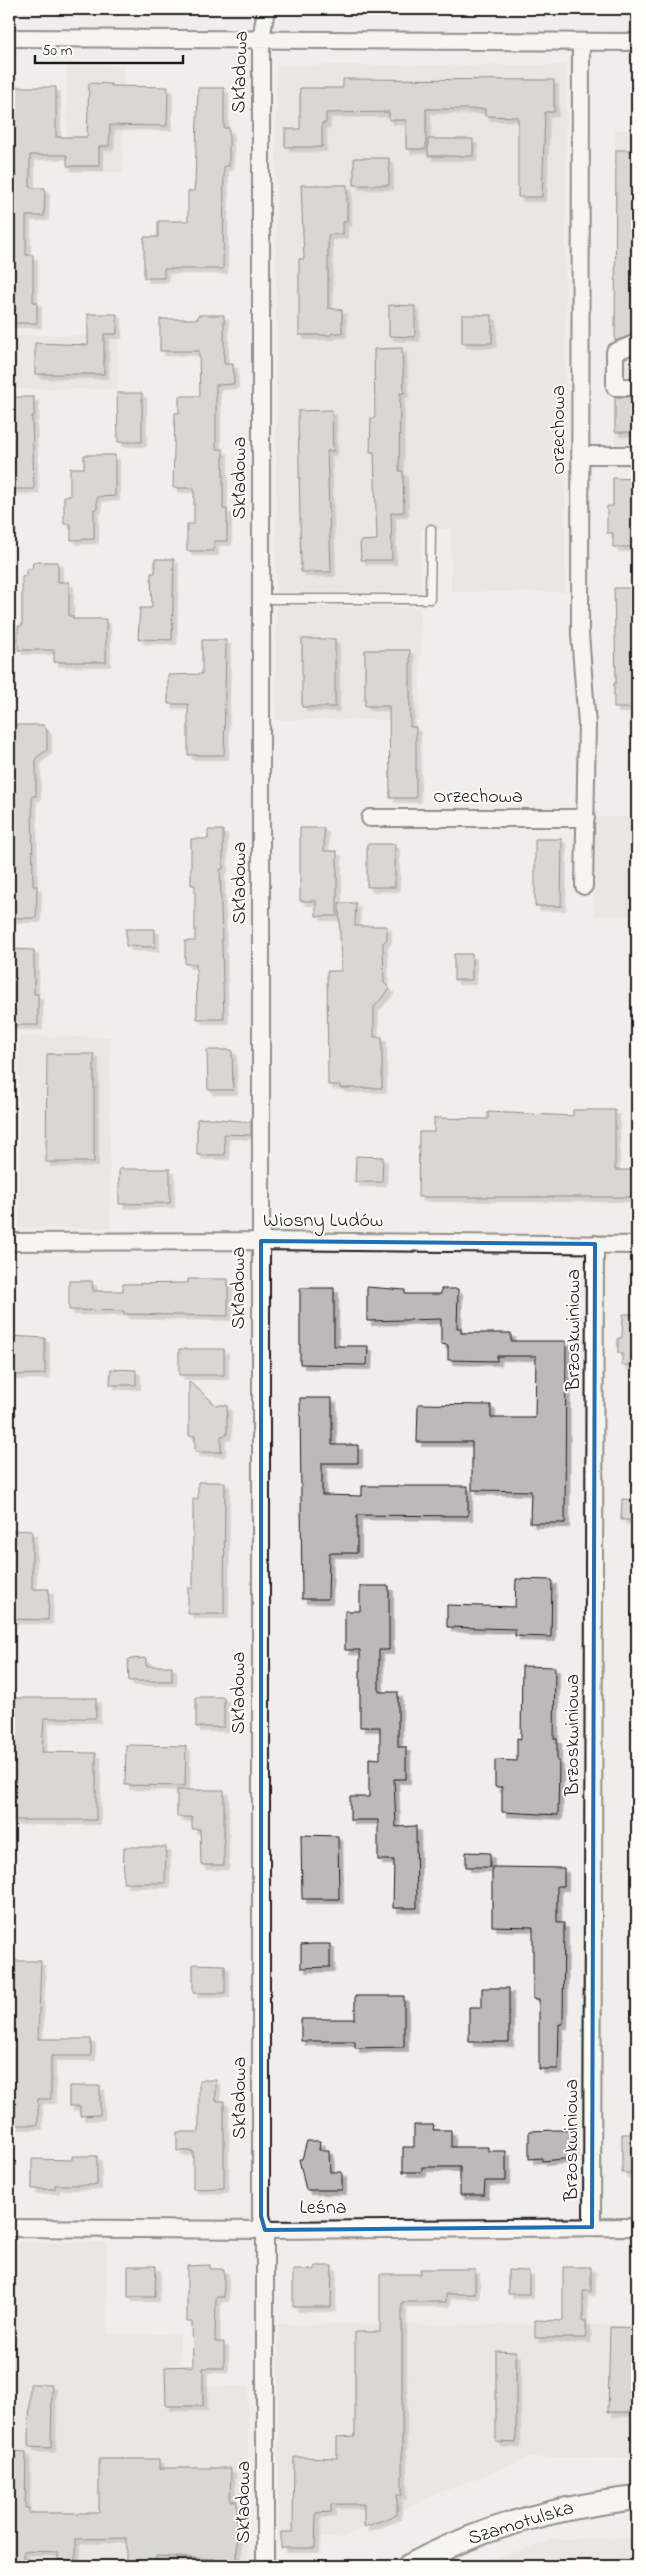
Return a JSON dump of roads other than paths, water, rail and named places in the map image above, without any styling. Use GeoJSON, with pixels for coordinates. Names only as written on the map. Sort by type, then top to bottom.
{"type":"FeatureCollection","features":[{"type":"Feature","properties":{"kind":"street","name":"Składowa"},"geometry":{"type":"LineString","coordinates":[[265,2566],[266,2230],[261,2216],[261,40],[266,9]]}},
{"type":"Feature","properties":{"kind":"street"},"geometry":{"type":"LineString","coordinates":[[9,38],[637,42]]}},
{"type":"Feature","properties":{"kind":"street","name":"Orzechowa"},"geometry":{"type":"LineString","coordinates":[[581,42],[580,634],[586,697],[584,886]]}},
{"type":"Feature","properties":{"kind":"street"},"geometry":{"type":"LineString","coordinates":[[637,343],[615,352],[615,387],[637,387]]}},
{"type":"Feature","properties":{"kind":"street"},"geometry":{"type":"LineString","coordinates":[[580,455],[637,455]]}},
{"type":"Feature","properties":{"kind":"street","name":"Orzechowa"},"geometry":{"type":"LineString","coordinates":[[370,818],[586,818]]}},
{"type":"Feature","properties":{"kind":"street","name":"Wiosny Ludów"},"geometry":{"type":"LineString","coordinates":[[9,1242],[261,1241],[637,1245]]}},
{"type":"Feature","properties":{"kind":"street","name":"Brzoskwiniowa"},"geometry":{"type":"LineString","coordinates":[[592,2227],[595,1244]]}},
{"type":"Feature","properties":{"kind":"street","name":"Leśna"},"geometry":{"type":"LineString","coordinates":[[9,2228],[266,2230],[637,2227]]}},
{"type":"Feature","properties":{"kind":"street","name":"Szamotulska"},"geometry":{"type":"LineString","coordinates":[[409,2566],[448,2547],[521,2520],[577,2506],[637,2498]]}},
{"type":"Feature","properties":{"kind":"lane"},"geometry":{"type":"LineString","coordinates":[[261,599],[430,599],[431,529]]}}]}
